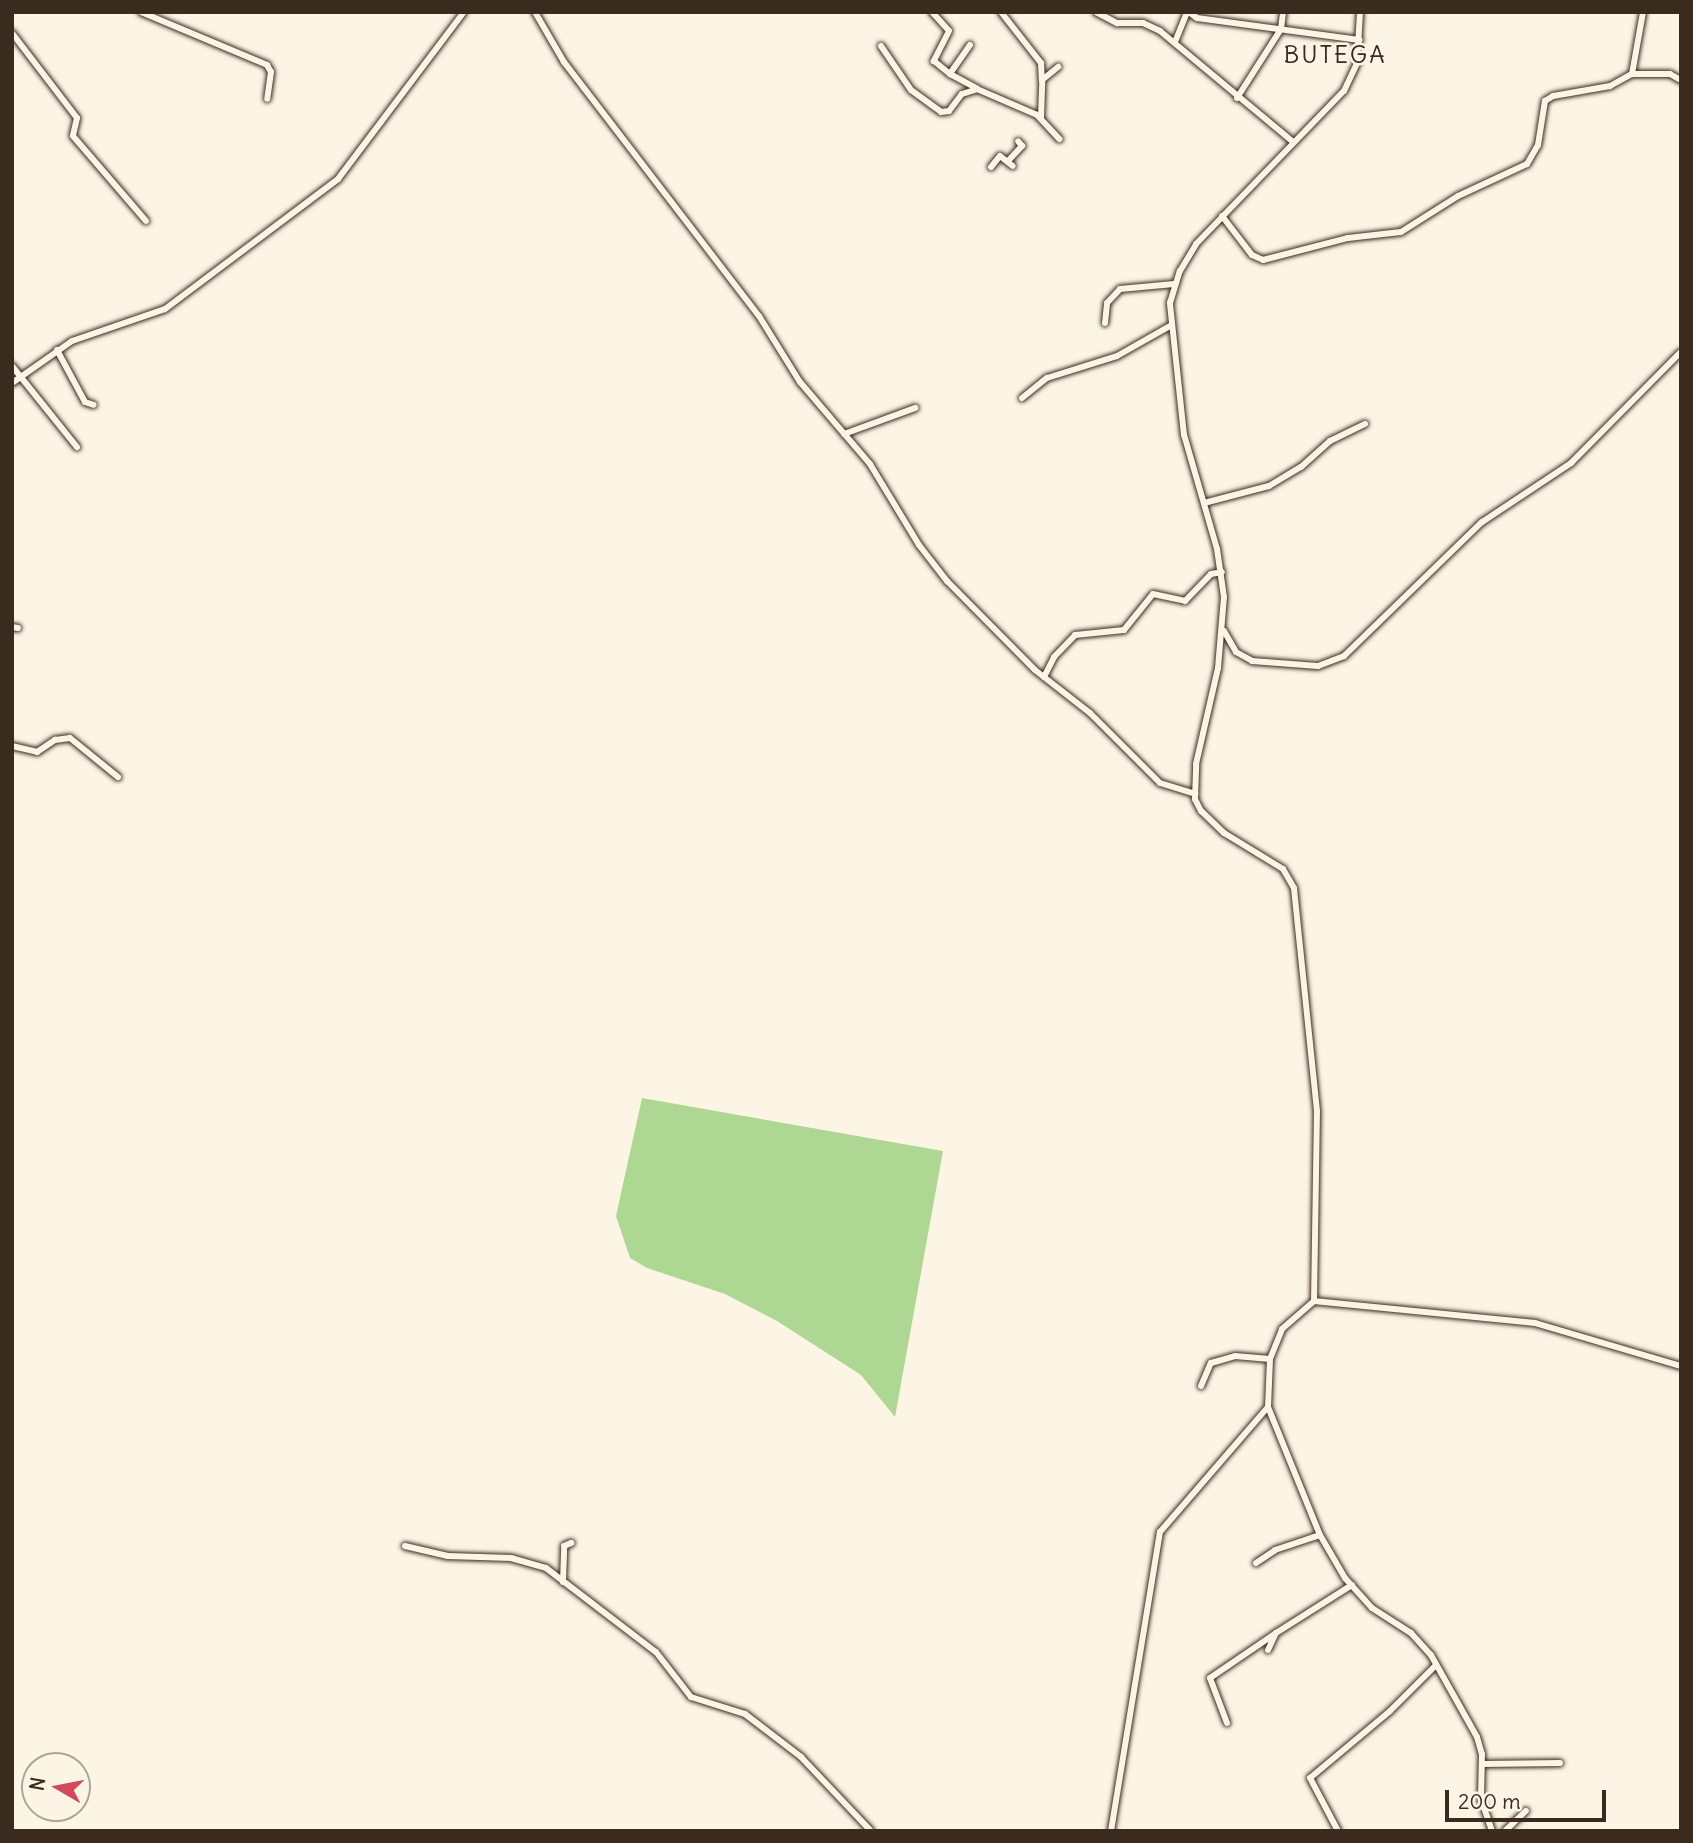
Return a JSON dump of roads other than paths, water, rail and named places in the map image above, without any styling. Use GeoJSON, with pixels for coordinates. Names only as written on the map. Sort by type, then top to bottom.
{"type":"FeatureCollection","features":[{"type":"Feature","properties":{"kind":"street"},"geometry":{"type":"LineString","coordinates":[[141,12],[268,65],[271,72],[267,99]]}},
{"type":"Feature","properties":{"kind":"street"},"geometry":{"type":"LineString","coordinates":[[12,383],[57,350],[165,309],[338,179],[464,12]]}},
{"type":"Feature","properties":{"kind":"street"},"geometry":{"type":"LineString","coordinates":[[535,12],[564,62],[759,316],[800,382],[870,464],[919,545],[947,581],[1044,677],[1090,713],[1160,783],[1195,794]]}},
{"type":"Feature","properties":{"kind":"street"},"geometry":{"type":"LineString","coordinates":[[932,12],[949,31],[934,61],[950,74],[977,89],[1041,118],[1059,139]]}},
{"type":"Feature","properties":{"kind":"street"},"geometry":{"type":"LineString","coordinates":[[1001,12],[1041,63],[1041,118]]}},
{"type":"Feature","properties":{"kind":"street"},"geometry":{"type":"LineString","coordinates":[[1096,12],[1117,23],[1150,25],[1175,42],[1237,98],[1293,142]]}},
{"type":"Feature","properties":{"kind":"street"},"geometry":{"type":"LineString","coordinates":[[1175,42],[1188,12],[1228,22],[1360,40]]}},
{"type":"Feature","properties":{"kind":"street"},"geometry":{"type":"LineString","coordinates":[[1228,22],[1229,12]]}},
{"type":"Feature","properties":{"kind":"street"},"geometry":{"type":"LineString","coordinates":[[1237,98],[1281,29],[1283,12]]}},
{"type":"Feature","properties":{"kind":"street"},"geometry":{"type":"LineString","coordinates":[[1314,1301],[1317,1111],[1294,888],[1283,869],[1241,846],[1211,821],[1195,794],[1196,764],[1223,628],[1222,572],[1184,435],[1170,326],[1174,284],[1196,244],[1344,91],[1357,63],[1360,12]]}},
{"type":"Feature","properties":{"kind":"street"},"geometry":{"type":"LineString","coordinates":[[1632,74],[1643,12]]}},
{"type":"Feature","properties":{"kind":"street"},"geometry":{"type":"LineString","coordinates":[[12,33],[77,118],[73,136],[146,221]]}},
{"type":"Feature","properties":{"kind":"street"},"geometry":{"type":"LineString","coordinates":[[950,74],[970,45]]}},
{"type":"Feature","properties":{"kind":"street"},"geometry":{"type":"LineString","coordinates":[[881,46],[911,90],[941,112],[947,112],[962,94],[977,89]]}},
{"type":"Feature","properties":{"kind":"street"},"geometry":{"type":"LineString","coordinates":[[1042,80],[1058,67]]}},
{"type":"Feature","properties":{"kind":"street"},"geometry":{"type":"LineString","coordinates":[[1222,216],[1252,255],[1263,260],[1348,238],[1401,232],[1458,196],[1527,164],[1538,145],[1545,101],[1553,96],[1610,86],[1632,74],[1670,74],[1681,80]]}},
{"type":"Feature","properties":{"kind":"street"},"geometry":{"type":"LineString","coordinates":[[991,167],[997,157],[1011,164],[1022,146],[1018,141]]}},
{"type":"Feature","properties":{"kind":"street"},"geometry":{"type":"LineString","coordinates":[[1105,323],[1107,303],[1120,289],[1174,284]]}},
{"type":"Feature","properties":{"kind":"street"},"geometry":{"type":"LineString","coordinates":[[1022,398],[1047,378],[1117,356],[1170,326]]}},
{"type":"Feature","properties":{"kind":"street"},"geometry":{"type":"LineString","coordinates":[[57,350],[85,402],[94,405]]}},
{"type":"Feature","properties":{"kind":"street"},"geometry":{"type":"LineString","coordinates":[[1223,628],[1236,652],[1252,660],[1318,666],[1334,662],[1495,511],[1571,463],[1681,352]]}},
{"type":"Feature","properties":{"kind":"street"},"geometry":{"type":"LineString","coordinates":[[12,366],[77,447]]}},
{"type":"Feature","properties":{"kind":"street"},"geometry":{"type":"LineString","coordinates":[[844,434],[915,408]]}},
{"type":"Feature","properties":{"kind":"street"},"geometry":{"type":"LineString","coordinates":[[1204,503],[1269,486],[1301,467],[1330,441],[1366,424]]}},
{"type":"Feature","properties":{"kind":"street"},"geometry":{"type":"LineString","coordinates":[[1044,677],[1054,657],[1075,635],[1124,630],[1153,594],[1185,601],[1211,575],[1222,572]]}},
{"type":"Feature","properties":{"kind":"street"},"geometry":{"type":"LineString","coordinates":[[12,746],[37,752],[55,740],[70,738],[118,777]]}},
{"type":"Feature","properties":{"kind":"street"},"geometry":{"type":"LineString","coordinates":[[1492,1831],[1481,1799],[1482,1763],[1477,1737],[1436,1665],[1411,1633],[1372,1608],[1352,1585],[1320,1535],[1268,1407],[1270,1359],[1282,1329],[1314,1301],[1535,1324],[1681,1366]]}},
{"type":"Feature","properties":{"kind":"street"},"geometry":{"type":"LineString","coordinates":[[1201,1386],[1211,1363],[1235,1356],[1270,1359]]}},
{"type":"Feature","properties":{"kind":"street"},"geometry":{"type":"LineString","coordinates":[[1111,1831],[1160,1532],[1268,1407]]}},
{"type":"Feature","properties":{"kind":"street"},"geometry":{"type":"LineString","coordinates":[[1256,1563],[1275,1550],[1320,1535]]}},
{"type":"Feature","properties":{"kind":"street"},"geometry":{"type":"LineString","coordinates":[[564,1582],[564,1546],[571,1543]]}},
{"type":"Feature","properties":{"kind":"street"},"geometry":{"type":"LineString","coordinates":[[405,1546],[420,1552],[533,1563],[564,1582],[656,1652],[691,1697],[745,1714],[801,1757],[871,1831]]}},
{"type":"Feature","properties":{"kind":"street"},"geometry":{"type":"LineString","coordinates":[[1227,1723],[1210,1678],[1352,1585]]}},
{"type":"Feature","properties":{"kind":"street"},"geometry":{"type":"LineString","coordinates":[[1269,1650],[1276,1633]]}},
{"type":"Feature","properties":{"kind":"street"},"geometry":{"type":"LineString","coordinates":[[1338,1831],[1310,1777],[1390,1712],[1436,1665]]}},
{"type":"Feature","properties":{"kind":"street"},"geometry":{"type":"LineString","coordinates":[[1482,1763],[1560,1763]]}},
{"type":"Feature","properties":{"kind":"street"},"geometry":{"type":"LineString","coordinates":[[1505,1831],[1526,1811]]}},
{"type":"Feature","properties":{"kind":"district","name":"BUTEGA"},"geometry":{"type":"Point","coordinates":[1335,55]}}]}
